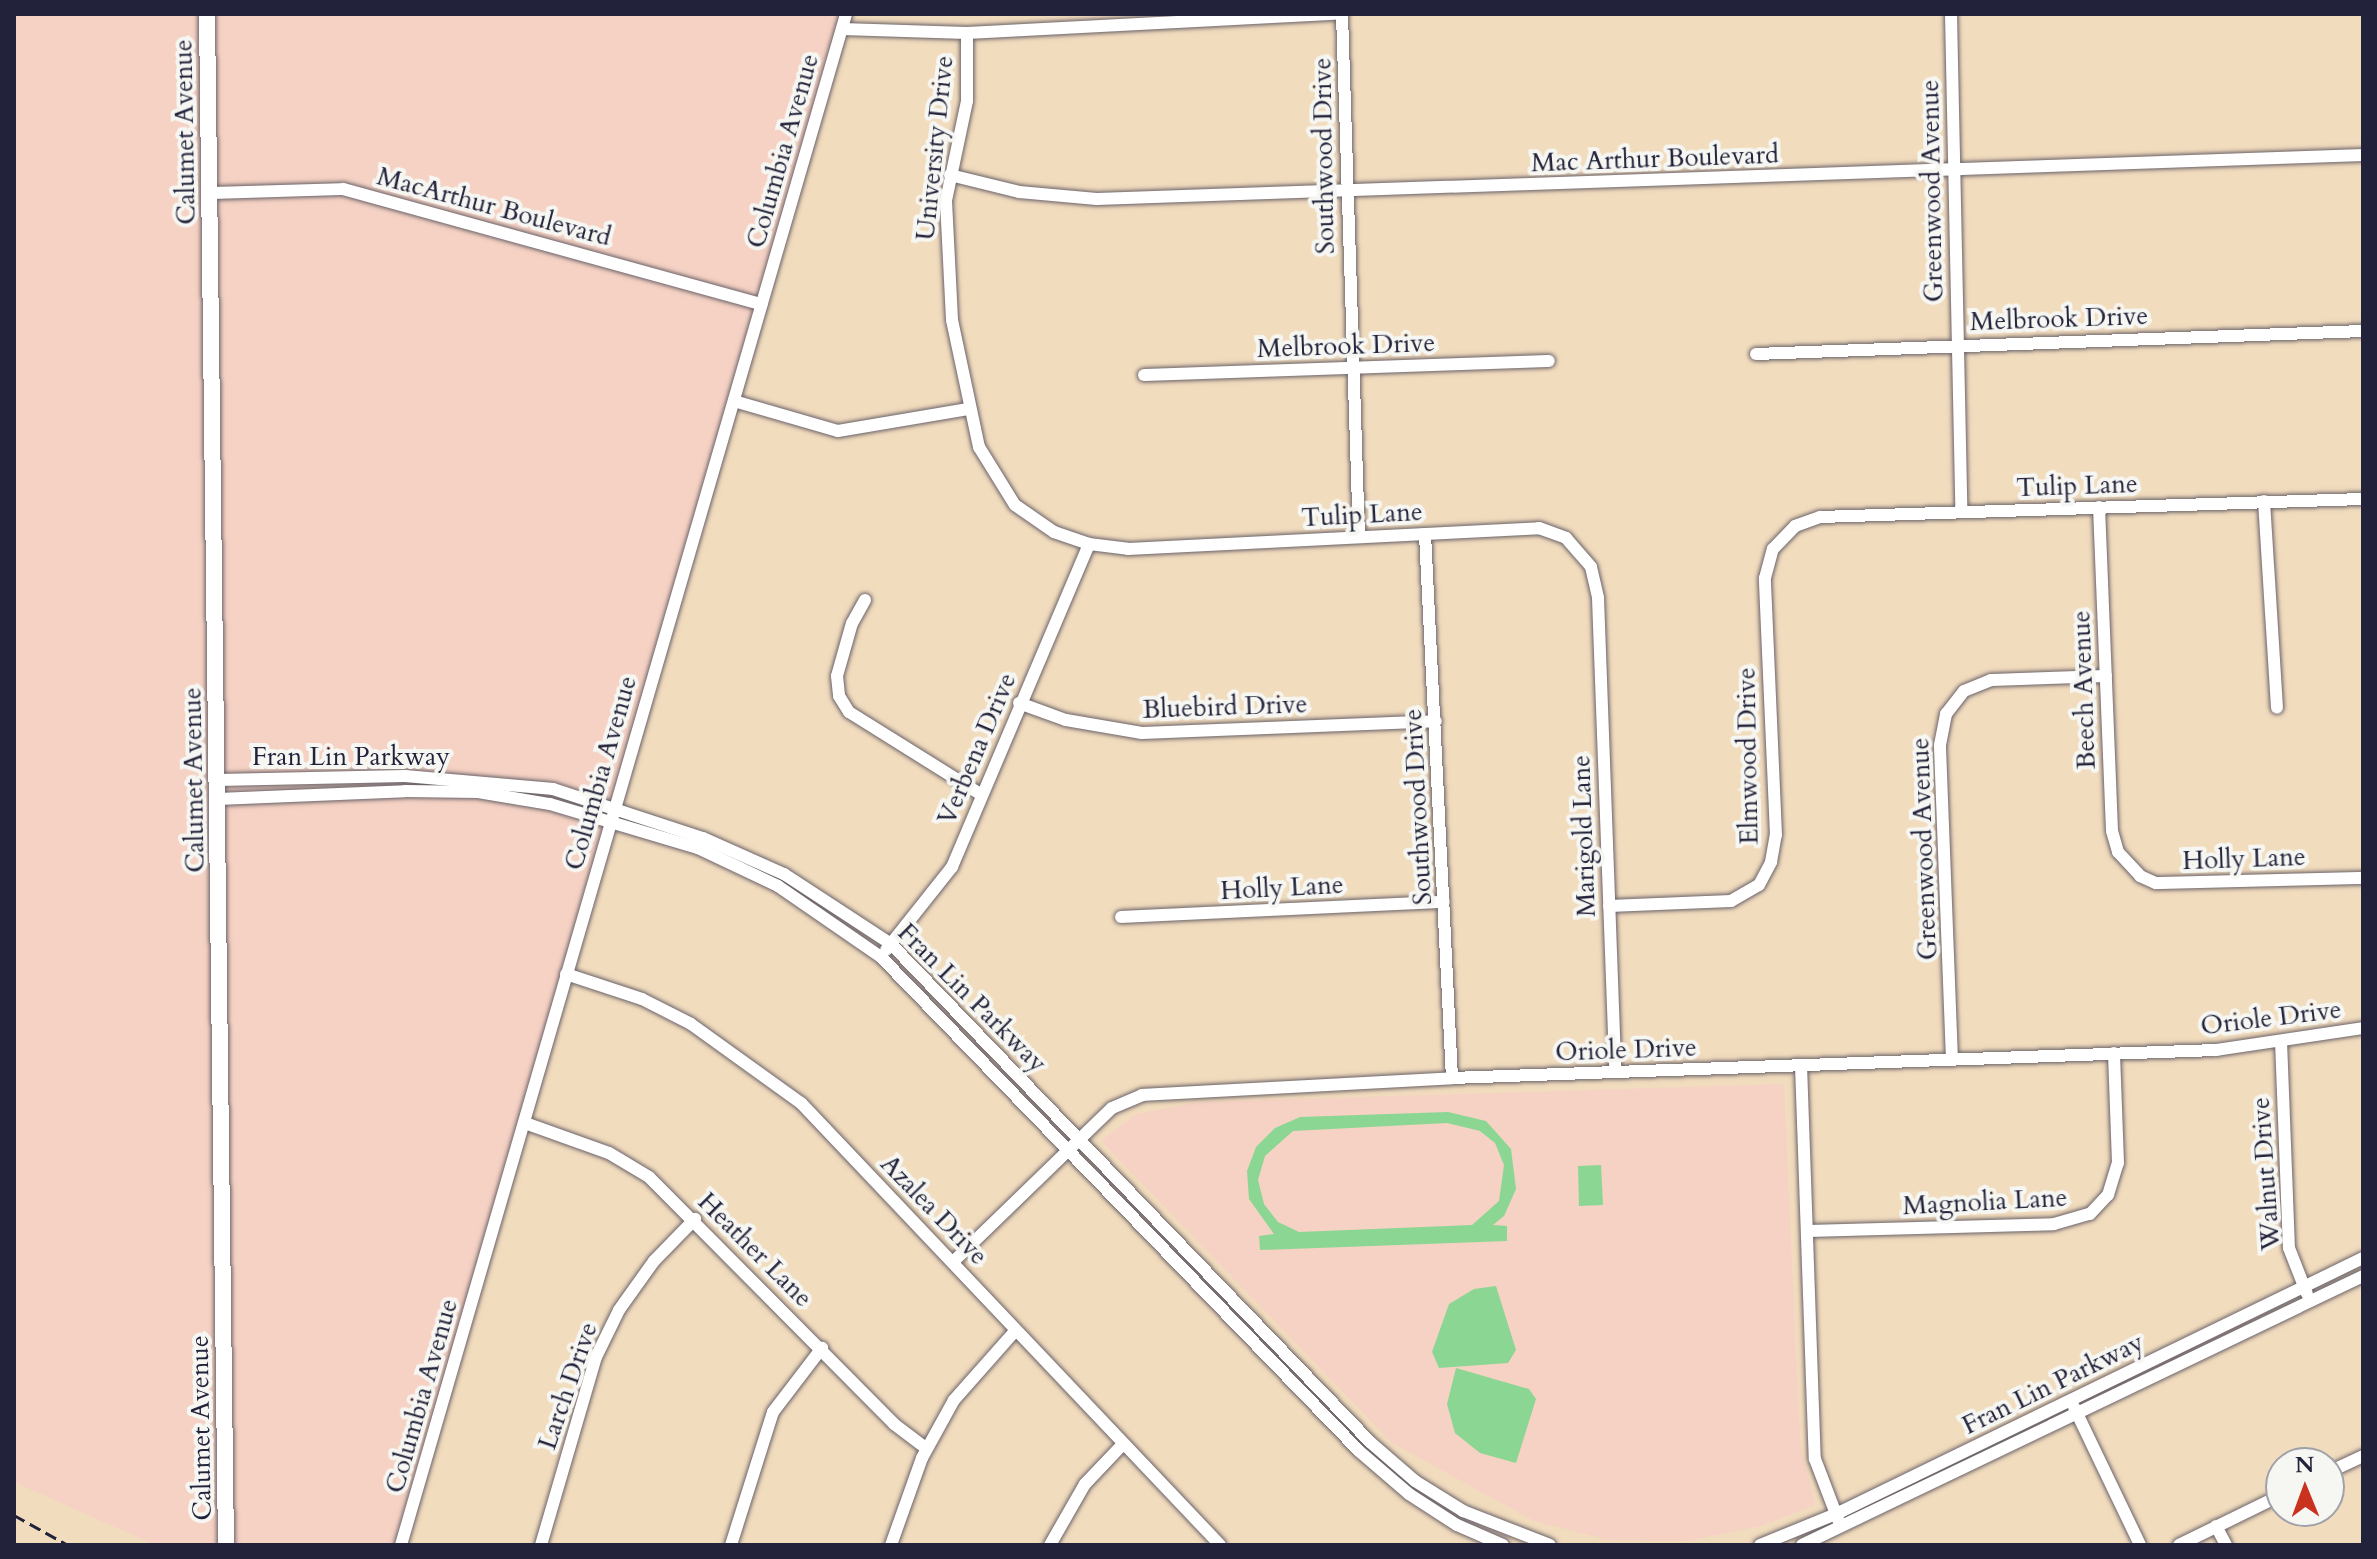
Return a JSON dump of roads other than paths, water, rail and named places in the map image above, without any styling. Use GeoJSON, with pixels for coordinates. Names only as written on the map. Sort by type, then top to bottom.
{"type":"FeatureCollection","features":[{"type":"Feature","properties":{"kind":"main road","name":"Calumet Avenue"},"geometry":{"type":"LineString","coordinates":[[207,14],[226,1545]]}},
{"type":"Feature","properties":{"kind":"street","name":"Columbia Avenue"},"geometry":{"type":"LineString","coordinates":[[401,1545],[846,14]]}},
{"type":"Feature","properties":{"kind":"street"},"geometry":{"type":"LineString","coordinates":[[842,29],[967,33],[1335,14]]}},
{"type":"Feature","properties":{"kind":"street","name":"Southwood Drive"},"geometry":{"type":"LineString","coordinates":[[1342,14],[1351,368],[1359,537]]}},
{"type":"Feature","properties":{"kind":"street","name":"Greenwood Avenue"},"geometry":{"type":"LineString","coordinates":[[1951,14],[1961,512]]}},
{"type":"Feature","properties":{"kind":"street","name":"University Drive"},"geometry":{"type":"LineString","coordinates":[[967,33],[967,101],[950,175],[947,278],[968,409],[988,465],[1015,505],[1054,532],[1089,544]]}},
{"type":"Feature","properties":{"kind":"street","name":"Mac Arthur Boulevard"},"geometry":{"type":"LineString","coordinates":[[950,175],[1019,192],[1097,199],[1953,172],[2363,155]]}},
{"type":"Feature","properties":{"kind":"street","name":"MacArthur Boulevard"},"geometry":{"type":"LineString","coordinates":[[210,193],[343,189],[761,304]]}},
{"type":"Feature","properties":{"kind":"street","name":"Melbrook Drive"},"geometry":{"type":"LineString","coordinates":[[1756,354],[2363,331]]}},
{"type":"Feature","properties":{"kind":"street","name":"Melbrook Drive"},"geometry":{"type":"LineString","coordinates":[[1144,375],[1549,361]]}},
{"type":"Feature","properties":{"kind":"street"},"geometry":{"type":"LineString","coordinates":[[734,401],[838,431],[968,409]]}},
{"type":"Feature","properties":{"kind":"street","name":"Tulip Lane"},"geometry":{"type":"LineString","coordinates":[[1795,526],[1820,517],[2363,499]]}},
{"type":"Feature","properties":{"kind":"street"},"geometry":{"type":"LineString","coordinates":[[2264,501],[2277,708]]}},
{"type":"Feature","properties":{"kind":"street","name":"Beech Avenue"},"geometry":{"type":"LineString","coordinates":[[2099,507],[2112,831],[2118,852],[2130,867]]}},
{"type":"Feature","properties":{"kind":"street","name":"Elmwood Drive"},"geometry":{"type":"LineString","coordinates":[[1609,906],[1731,901],[1759,885],[1771,862],[1776,835],[1765,578],[1773,549],[1795,526]]}},
{"type":"Feature","properties":{"kind":"street","name":"Tulip Lane"},"geometry":{"type":"LineString","coordinates":[[1089,544],[1128,549],[1539,528],[1566,538],[1591,567],[1598,598]]}},
{"type":"Feature","properties":{"kind":"street","name":"Southwood Drive"},"geometry":{"type":"LineString","coordinates":[[1425,534],[1452,1078]]}},
{"type":"Feature","properties":{"kind":"street","name":"Verbena Drive"},"geometry":{"type":"LineString","coordinates":[[881,957],[952,867],[980,794],[1089,544]]}},
{"type":"Feature","properties":{"kind":"street","name":"Marigold Lane"},"geometry":{"type":"LineString","coordinates":[[1598,598],[1615,1072]]}},
{"type":"Feature","properties":{"kind":"street"},"geometry":{"type":"LineString","coordinates":[[865,600],[837,676],[839,696],[849,712],[923,764],[980,794]]}},
{"type":"Feature","properties":{"kind":"street","name":"Greenwood Avenue"},"geometry":{"type":"LineString","coordinates":[[1952,1060],[1940,745],[1946,714],[1964,691],[1991,680],[2106,676]]}},
{"type":"Feature","properties":{"kind":"street","name":"Bluebird Drive"},"geometry":{"type":"LineString","coordinates":[[1019,703],[1066,720],[1142,733],[1436,721]]}},
{"type":"Feature","properties":{"kind":"street","name":"Fran Lin Parkway"},"geometry":{"type":"LineString","coordinates":[[218,780],[480,779],[553,789],[614,806],[784,874],[891,944],[1370,1442],[1415,1481],[1463,1511],[1545,1544]]}},
{"type":"Feature","properties":{"kind":"street","name":"Fran Lin Parkway"},"geometry":{"type":"LineString","coordinates":[[218,799],[478,792],[610,820],[698,848],[778,886],[881,957],[1359,1451],[1409,1494],[1457,1525],[1503,1545]]}},
{"type":"Feature","properties":{"kind":"street","name":"Holly Lane"},"geometry":{"type":"LineString","coordinates":[[2130,867],[2156,883],[2170,884],[2363,878]]}},
{"type":"Feature","properties":{"kind":"street","name":"Holly Lane"},"geometry":{"type":"LineString","coordinates":[[1121,917],[1444,902]]}},
{"type":"Feature","properties":{"kind":"street","name":"Azalea Drive"},"geometry":{"type":"LineString","coordinates":[[566,974],[642,999],[736,1052],[801,1103],[954,1261],[1121,1446],[1220,1545]]}},
{"type":"Feature","properties":{"kind":"street","name":"Oriole Drive"},"geometry":{"type":"LineString","coordinates":[[954,1261],[1112,1108],[1142,1095],[1452,1078],[2216,1050],[2363,1028]]}},
{"type":"Feature","properties":{"kind":"street","name":"Walnut Drive"},"geometry":{"type":"LineString","coordinates":[[2281,1041],[2289,1248],[2311,1301]]}},
{"type":"Feature","properties":{"kind":"street","name":"Magnolia Lane"},"geometry":{"type":"LineString","coordinates":[[1808,1231],[2054,1224],[2090,1214],[2108,1195],[2118,1163],[2114,1053]]}},
{"type":"Feature","properties":{"kind":"street"},"geometry":{"type":"LineString","coordinates":[[1801,1065],[1815,1459],[1842,1529]]}},
{"type":"Feature","properties":{"kind":"street","name":"Heather Lane"},"geometry":{"type":"LineString","coordinates":[[525,1123],[609,1153],[649,1177],[695,1219],[902,1431],[927,1449]]}},
{"type":"Feature","properties":{"kind":"street","name":"Larch Drive"},"geometry":{"type":"LineString","coordinates":[[541,1545],[596,1357],[619,1310],[654,1261],[695,1219]]}},
{"type":"Feature","properties":{"kind":"street","name":"Fran Lin Parkway"},"geometry":{"type":"LineString","coordinates":[[1760,1545],[1836,1514],[2363,1258]]}},
{"type":"Feature","properties":{"kind":"street","name":"Fran Lin Parkway"},"geometry":{"type":"LineString","coordinates":[[1802,1545],[1842,1529],[2363,1276]]}},
{"type":"Feature","properties":{"kind":"street"},"geometry":{"type":"LineString","coordinates":[[891,1545],[927,1449],[976,1369],[1015,1331]]}},
{"type":"Feature","properties":{"kind":"street"},"geometry":{"type":"LineString","coordinates":[[731,1545],[773,1412],[822,1348]]}},
{"type":"Feature","properties":{"kind":"street"},"geometry":{"type":"LineString","coordinates":[[2070,1400],[2140,1545]]}},
{"type":"Feature","properties":{"kind":"street"},"geometry":{"type":"LineString","coordinates":[[1050,1545],[1085,1484],[1121,1446]]}},
{"type":"Feature","properties":{"kind":"street"},"geometry":{"type":"LineString","coordinates":[[2179,1545],[2265,1503]]}},
{"type":"Feature","properties":{"kind":"street"},"geometry":{"type":"LineString","coordinates":[[2216,1526],[2226,1545]]}},
{"type":"Feature","properties":{"kind":"railway"},"geometry":{"type":"LineString","coordinates":[[14,1515],[68,1545]]}}]}
